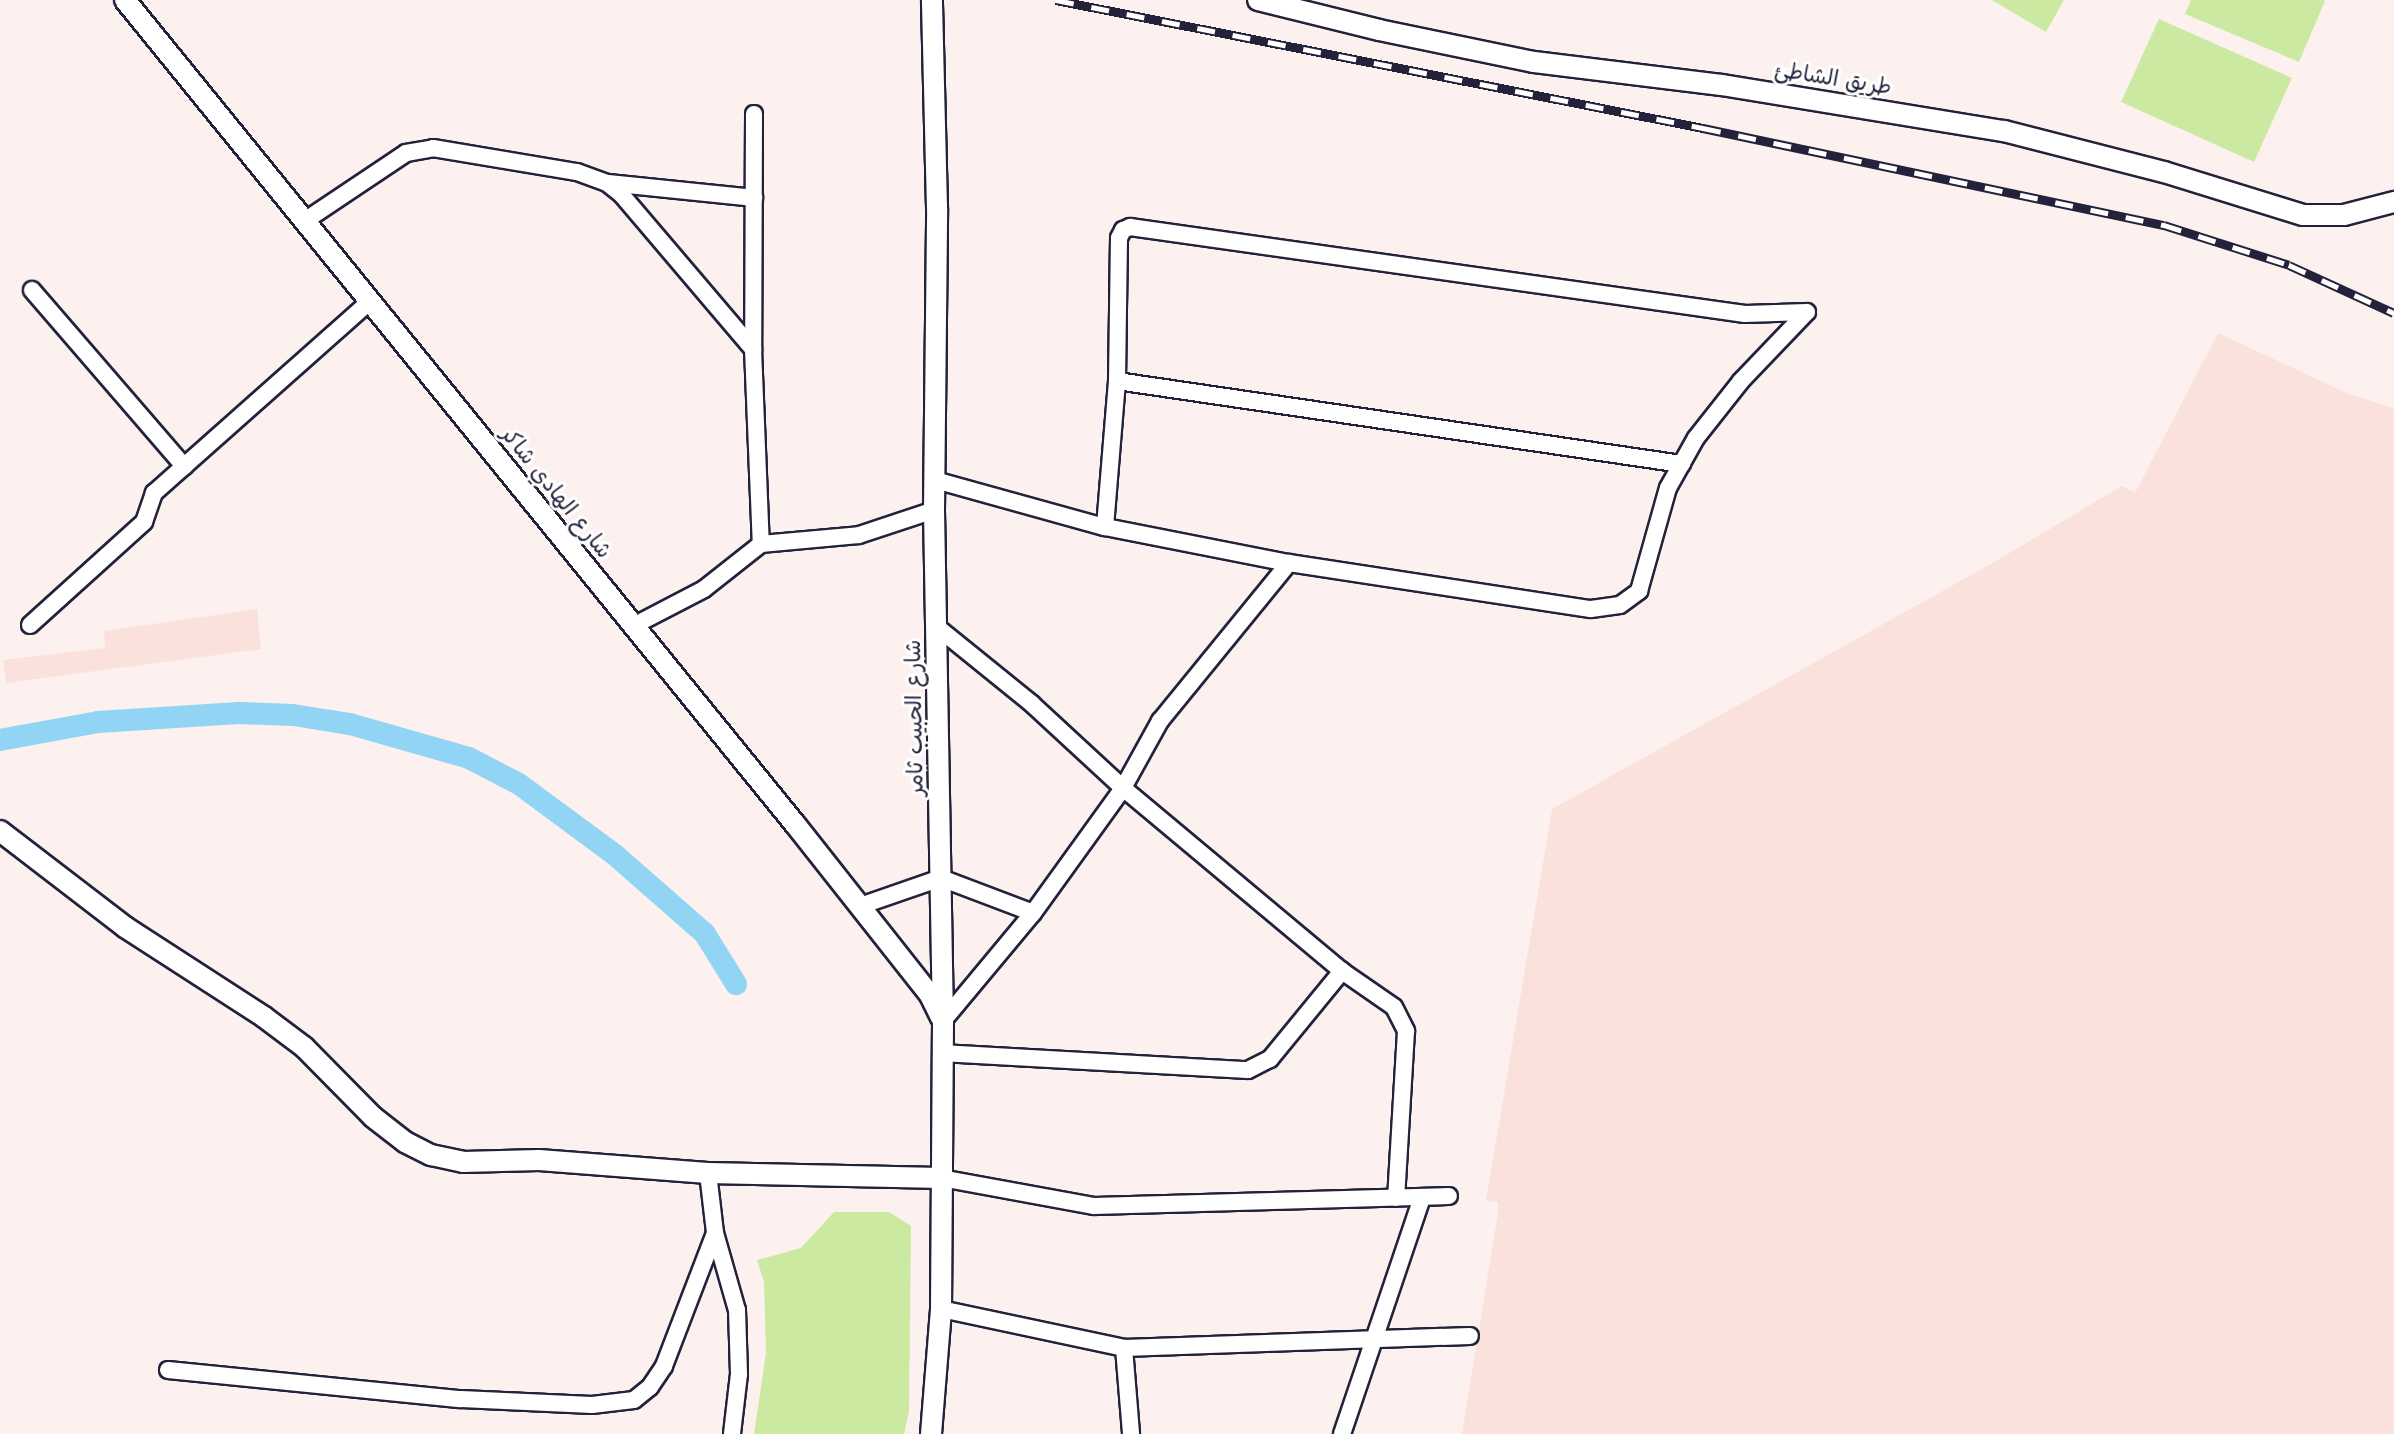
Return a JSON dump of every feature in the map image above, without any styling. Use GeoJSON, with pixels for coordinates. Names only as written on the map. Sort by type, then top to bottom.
{"type":"FeatureCollection","features":[{"type":"Feature","properties":{"kind":"street","name":"شارع الهادي شاكر"},"geometry":{"type":"LineString","coordinates":[[125,0],[860,906],[930,995],[943,1021]]}},
{"type":"Feature","properties":{"kind":"street","name":"شارع الحبيب ثامر"},"geometry":{"type":"LineString","coordinates":[[931,1434],[941,1309],[943,1021],[934,510],[937,208],[932,0]]}},
{"type":"Feature","properties":{"kind":"street","name":"طريق الشاطئ"},"geometry":{"type":"LineString","coordinates":[[1258,0],[1379,30],[1534,62],[1722,85],[2004,131],[2164,172],[2303,215],[2344,215],[2394,202]]}},
{"type":"Feature","properties":{"kind":"street"},"geometry":{"type":"LineString","coordinates":[[754,114],[753,349],[761,544]]}},
{"type":"Feature","properties":{"kind":"street"},"geometry":{"type":"LineString","coordinates":[[303,222],[406,153],[433,148],[577,172],[607,183],[754,198]]}},
{"type":"Feature","properties":{"kind":"street"},"geometry":{"type":"LineString","coordinates":[[607,183],[621,194],[753,349]]}},
{"type":"Feature","properties":{"kind":"street"},"geometry":{"type":"LineString","coordinates":[[935,480],[1105,527],[1289,563],[1591,609],[1620,605],[1639,591],[1668,488],[1696,438],[1741,381],[1807,312],[1745,314],[1130,227],[1119,238],[1117,381],[1105,527]]}},
{"type":"Feature","properties":{"kind":"street"},"geometry":{"type":"LineString","coordinates":[[32,290],[184,466]]}},
{"type":"Feature","properties":{"kind":"street"},"geometry":{"type":"LineString","coordinates":[[30,625],[144,522],[154,493],[369,302]]}},
{"type":"Feature","properties":{"kind":"street"},"geometry":{"type":"LineString","coordinates":[[1117,381],[1682,464]]}},
{"type":"Feature","properties":{"kind":"street"},"geometry":{"type":"LineString","coordinates":[[633,626],[704,589],[761,544],[859,535],[934,510]]}},
{"type":"Feature","properties":{"kind":"street"},"geometry":{"type":"LineString","coordinates":[[943,1021],[1033,913],[1123,788],[1160,721],[1289,563]]}},
{"type":"Feature","properties":{"kind":"street"},"geometry":{"type":"LineString","coordinates":[[937,627],[1032,704],[1123,788],[1342,971],[1394,1007],[1406,1031],[1396,1198]]}},
{"type":"Feature","properties":{"kind":"street"},"geometry":{"type":"LineString","coordinates":[[0,831],[125,927],[264,1017],[304,1047],[373,1117],[405,1142],[431,1155],[463,1162],[539,1160],[708,1173],[941,1178],[1094,1206],[1449,1196]]}},
{"type":"Feature","properties":{"kind":"street"},"geometry":{"type":"LineString","coordinates":[[860,906],[941,878],[1033,913]]}},
{"type":"Feature","properties":{"kind":"street"},"geometry":{"type":"LineString","coordinates":[[941,1053],[1248,1070],[1270,1059],[1342,971]]}},
{"type":"Feature","properties":{"kind":"street"},"geometry":{"type":"LineString","coordinates":[[708,1173],[715,1233],[737,1310],[739,1374],[732,1434]]}},
{"type":"Feature","properties":{"kind":"street"},"geometry":{"type":"LineString","coordinates":[[1342,1434],[1422,1198]]}},
{"type":"Feature","properties":{"kind":"street"},"geometry":{"type":"LineString","coordinates":[[168,1370],[461,1399],[592,1405],[634,1400],[650,1387],[664,1366],[715,1233]]}},
{"type":"Feature","properties":{"kind":"street"},"geometry":{"type":"LineString","coordinates":[[941,1309],[1124,1348],[1470,1336]]}},
{"type":"Feature","properties":{"kind":"street"},"geometry":{"type":"LineString","coordinates":[[1124,1348],[1131,1434]]}},
{"type":"Feature","properties":{"kind":"shaded area"},"geometry":{"type":"Polygon","coordinates":[[[2218,333],[2349,394],[2394,408],[2394,1434],[1462,1434],[1498,1212],[1498,1202],[1486,1201],[1552,809],[1989,565],[2122,486],[2135,493],[2218,333]]]}},
{"type":"Feature","properties":{"kind":"shaded area"},"geometry":{"type":"Polygon","coordinates":[[[257,609],[261,649],[6,683],[3,660],[105,648],[104,631],[257,609]]]}},
{"type":"Feature","properties":{"kind":"green space"},"geometry":{"type":"Polygon","coordinates":[[[1992,0],[2064,0],[2046,32],[1992,0]]]}},
{"type":"Feature","properties":{"kind":"green space"},"geometry":{"type":"Polygon","coordinates":[[[2191,0],[2325,1],[2299,62],[2185,14],[2191,0]]]}},
{"type":"Feature","properties":{"kind":"green space"},"geometry":{"type":"Polygon","coordinates":[[[2159,19],[2292,78],[2254,162],[2121,102],[2159,19]]]}},
{"type":"Feature","properties":{"kind":"green space"},"geometry":{"type":"Polygon","coordinates":[[[834,1212],[889,1212],[911,1226],[909,1412],[904,1434],[754,1434],[766,1353],[764,1282],[757,1260],[801,1248],[834,1212]]]}},
{"type":"Feature","properties":{"kind":"waterway"},"geometry":{"type":"LineString","coordinates":[[0,740],[98,722],[239,713],[293,715],[350,724],[469,758],[519,784],[614,854],[705,934],[736,984]]}},
{"type":"Feature","properties":{"kind":"railway"},"geometry":{"type":"LineString","coordinates":[[1056,0],[1703,128],[2164,225],[2289,265],[2394,313]]}}]}
